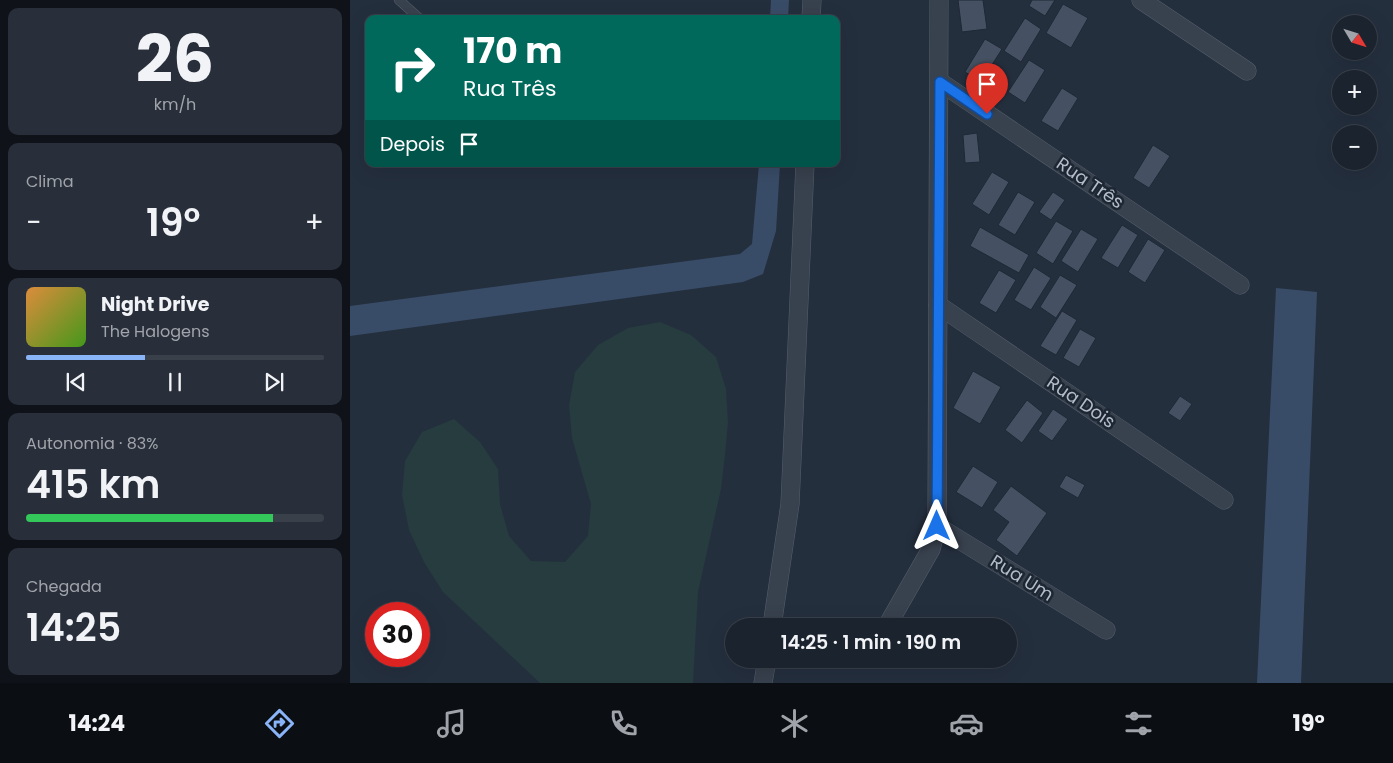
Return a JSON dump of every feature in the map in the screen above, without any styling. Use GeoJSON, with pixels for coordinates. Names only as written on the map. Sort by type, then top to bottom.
{"type":"FeatureCollection","features":[{"type":"Feature","properties":{"kind":"street"},"geometry":{"type":"LineString","coordinates":[[811,15],[812,0]]}},
{"type":"Feature","properties":{"kind":"street"},"geometry":{"type":"LineString","coordinates":[[891,618],[931,549],[937,526],[939,0]]}},
{"type":"Feature","properties":{"kind":"street"},"geometry":{"type":"LineString","coordinates":[[1141,0],[1247,71]]}},
{"type":"Feature","properties":{"kind":"street","name":"Rua Três"},"geometry":{"type":"LineString","coordinates":[[940,82],[1240,285]]}},
{"type":"Feature","properties":{"kind":"street"},"geometry":{"type":"LineString","coordinates":[[773,618],[790,504],[805,167]]}},
{"type":"Feature","properties":{"kind":"street","name":"Rua Dois"},"geometry":{"type":"LineString","coordinates":[[938,305],[1224,500]]}},
{"type":"Feature","properties":{"kind":"street","name":"Rua Um"},"geometry":{"type":"LineString","coordinates":[[937,526],[1106,630]]}},
{"type":"Feature","properties":{"kind":"street"},"geometry":{"type":"LineString","coordinates":[[763,683],[766,668]]}},
{"type":"Feature","properties":{"kind":"lane"},"geometry":{"type":"LineString","coordinates":[[399,0],[416,15]]}},
{"type":"Feature","properties":{"kind":"green space"},"geometry":{"type":"Polygon","coordinates":[[[660,322],[691,335],[716,357],[726,389],[728,422],[725,455],[721,489],[698,592],[693,683],[540,683],[443,592],[424,562],[409,530],[402,495],[405,461],[422,432],[454,419],[480,442],[498,469],[500,504],[509,536],[531,561],[565,562],[588,536],[591,504],[572,438],[569,405],[575,372],[598,345],[628,328],[660,322]]]}},
{"type":"Feature","properties":{"kind":"water"},"geometry":{"type":"Polygon","coordinates":[[[771,0],[789,0],[788,15],[770,15],[771,0]]]}},
{"type":"Feature","properties":{"kind":"water"},"geometry":{"type":"Polygon","coordinates":[[[759,167],[780,167],[776,231],[763,274],[743,282],[350,336],[350,306],[740,254],[752,244],[759,167]]]}},
{"type":"Feature","properties":{"kind":"water"},"geometry":{"type":"Polygon","coordinates":[[[1276,288],[1317,292],[1301,683],[1257,683],[1276,288]]]}},
{"type":"Feature","properties":{"kind":"building"},"geometry":{"type":"Polygon","coordinates":[[[958,0],[983,0],[987,29],[962,32],[958,0]]]}},
{"type":"Feature","properties":{"kind":"building"},"geometry":{"type":"Polygon","coordinates":[[[1032,0],[1055,0],[1045,16],[1029,6],[1032,0]]]}},
{"type":"Feature","properties":{"kind":"building"},"geometry":{"type":"Polygon","coordinates":[[[1063,4],[1088,18],[1071,48],[1046,33],[1063,4]]]}},
{"type":"Feature","properties":{"kind":"building"},"geometry":{"type":"Polygon","coordinates":[[[1025,18],[1041,29],[1021,62],[1004,51],[1025,18]]]}},
{"type":"Feature","properties":{"kind":"building"},"geometry":{"type":"Polygon","coordinates":[[[985,39],[1002,49],[981,82],[965,72],[985,39]]]}},
{"type":"Feature","properties":{"kind":"building"},"geometry":{"type":"Polygon","coordinates":[[[1029,60],[1045,70],[1025,103],[1008,92],[1029,60]]]}},
{"type":"Feature","properties":{"kind":"building"},"geometry":{"type":"Polygon","coordinates":[[[1062,88],[1078,98],[1058,131],[1041,121],[1062,88]]]}},
{"type":"Feature","properties":{"kind":"building"},"geometry":{"type":"Polygon","coordinates":[[[977,133],[980,162],[965,163],[963,135],[977,133]]]}},
{"type":"Feature","properties":{"kind":"building"},"geometry":{"type":"Polygon","coordinates":[[[1153,145],[1170,156],[1149,188],[1133,178],[1153,145]]]}},
{"type":"Feature","properties":{"kind":"building"},"geometry":{"type":"Polygon","coordinates":[[[992,172],[1009,182],[989,215],[972,204],[992,172]]]}},
{"type":"Feature","properties":{"kind":"building"},"geometry":{"type":"Polygon","coordinates":[[[1018,192],[1035,202],[1015,235],[998,225],[1018,192]]]}},
{"type":"Feature","properties":{"kind":"building"},"geometry":{"type":"Polygon","coordinates":[[[1053,192],[1065,200],[1051,220],[1039,212],[1053,192]]]}},
{"type":"Feature","properties":{"kind":"building"},"geometry":{"type":"Polygon","coordinates":[[[1056,221],[1073,231],[1053,264],[1036,253],[1056,221]]]}},
{"type":"Feature","properties":{"kind":"building"},"geometry":{"type":"Polygon","coordinates":[[[1122,225],[1138,235],[1118,268],[1101,258],[1122,225]]]}},
{"type":"Feature","properties":{"kind":"building"},"geometry":{"type":"Polygon","coordinates":[[[980,227],[1029,255],[1019,273],[970,246],[980,227]]]}},
{"type":"Feature","properties":{"kind":"building"},"geometry":{"type":"Polygon","coordinates":[[[1081,229],[1098,239],[1078,272],[1061,261],[1081,229]]]}},
{"type":"Feature","properties":{"kind":"building"},"geometry":{"type":"Polygon","coordinates":[[[1148,239],[1165,250],[1145,283],[1128,272],[1148,239]]]}},
{"type":"Feature","properties":{"kind":"building"},"geometry":{"type":"Polygon","coordinates":[[[1034,267],[1051,278],[1031,310],[1014,300],[1034,267]]]}},
{"type":"Feature","properties":{"kind":"building"},"geometry":{"type":"Polygon","coordinates":[[[999,270],[1016,280],[996,313],[979,303],[999,270]]]}},
{"type":"Feature","properties":{"kind":"building"},"geometry":{"type":"Polygon","coordinates":[[[1060,275],[1077,285],[1056,318],[1040,307],[1060,275]]]}},
{"type":"Feature","properties":{"kind":"building"},"geometry":{"type":"Polygon","coordinates":[[[1062,311],[1077,320],[1056,355],[1040,346],[1062,311]]]}},
{"type":"Feature","properties":{"kind":"building"},"geometry":{"type":"Polygon","coordinates":[[[1080,329],[1096,338],[1079,367],[1063,358],[1080,329]]]}},
{"type":"Feature","properties":{"kind":"building"},"geometry":{"type":"Polygon","coordinates":[[[973,371],[1001,387],[980,424],[953,408],[973,371]]]}},
{"type":"Feature","properties":{"kind":"building"},"geometry":{"type":"Polygon","coordinates":[[[1180,396],[1192,404],[1180,421],[1168,413],[1180,396]]]}},
{"type":"Feature","properties":{"kind":"building"},"geometry":{"type":"Polygon","coordinates":[[[1027,400],[1043,413],[1022,443],[1005,430],[1027,400]]]}},
{"type":"Feature","properties":{"kind":"building"},"geometry":{"type":"Polygon","coordinates":[[[1053,409],[1068,419],[1052,441],[1038,431],[1053,409]]]}},
{"type":"Feature","properties":{"kind":"building"},"geometry":{"type":"Polygon","coordinates":[[[973,466],[998,482],[982,508],[956,492],[973,466]]]}},
{"type":"Feature","properties":{"kind":"building"},"geometry":{"type":"Polygon","coordinates":[[[1066,475],[1085,485],[1078,498],[1059,487],[1066,475]]]}},
{"type":"Feature","properties":{"kind":"building"},"geometry":{"type":"Polygon","coordinates":[[[1011,486],[1047,513],[1017,556],[996,540],[1009,522],[993,510],[1011,486]]]}},
{"type":"Feature","properties":{"kind":"route"},"geometry":{"type":"LineString","coordinates":[[937,526],[940,82],[987,114]]}}]}
